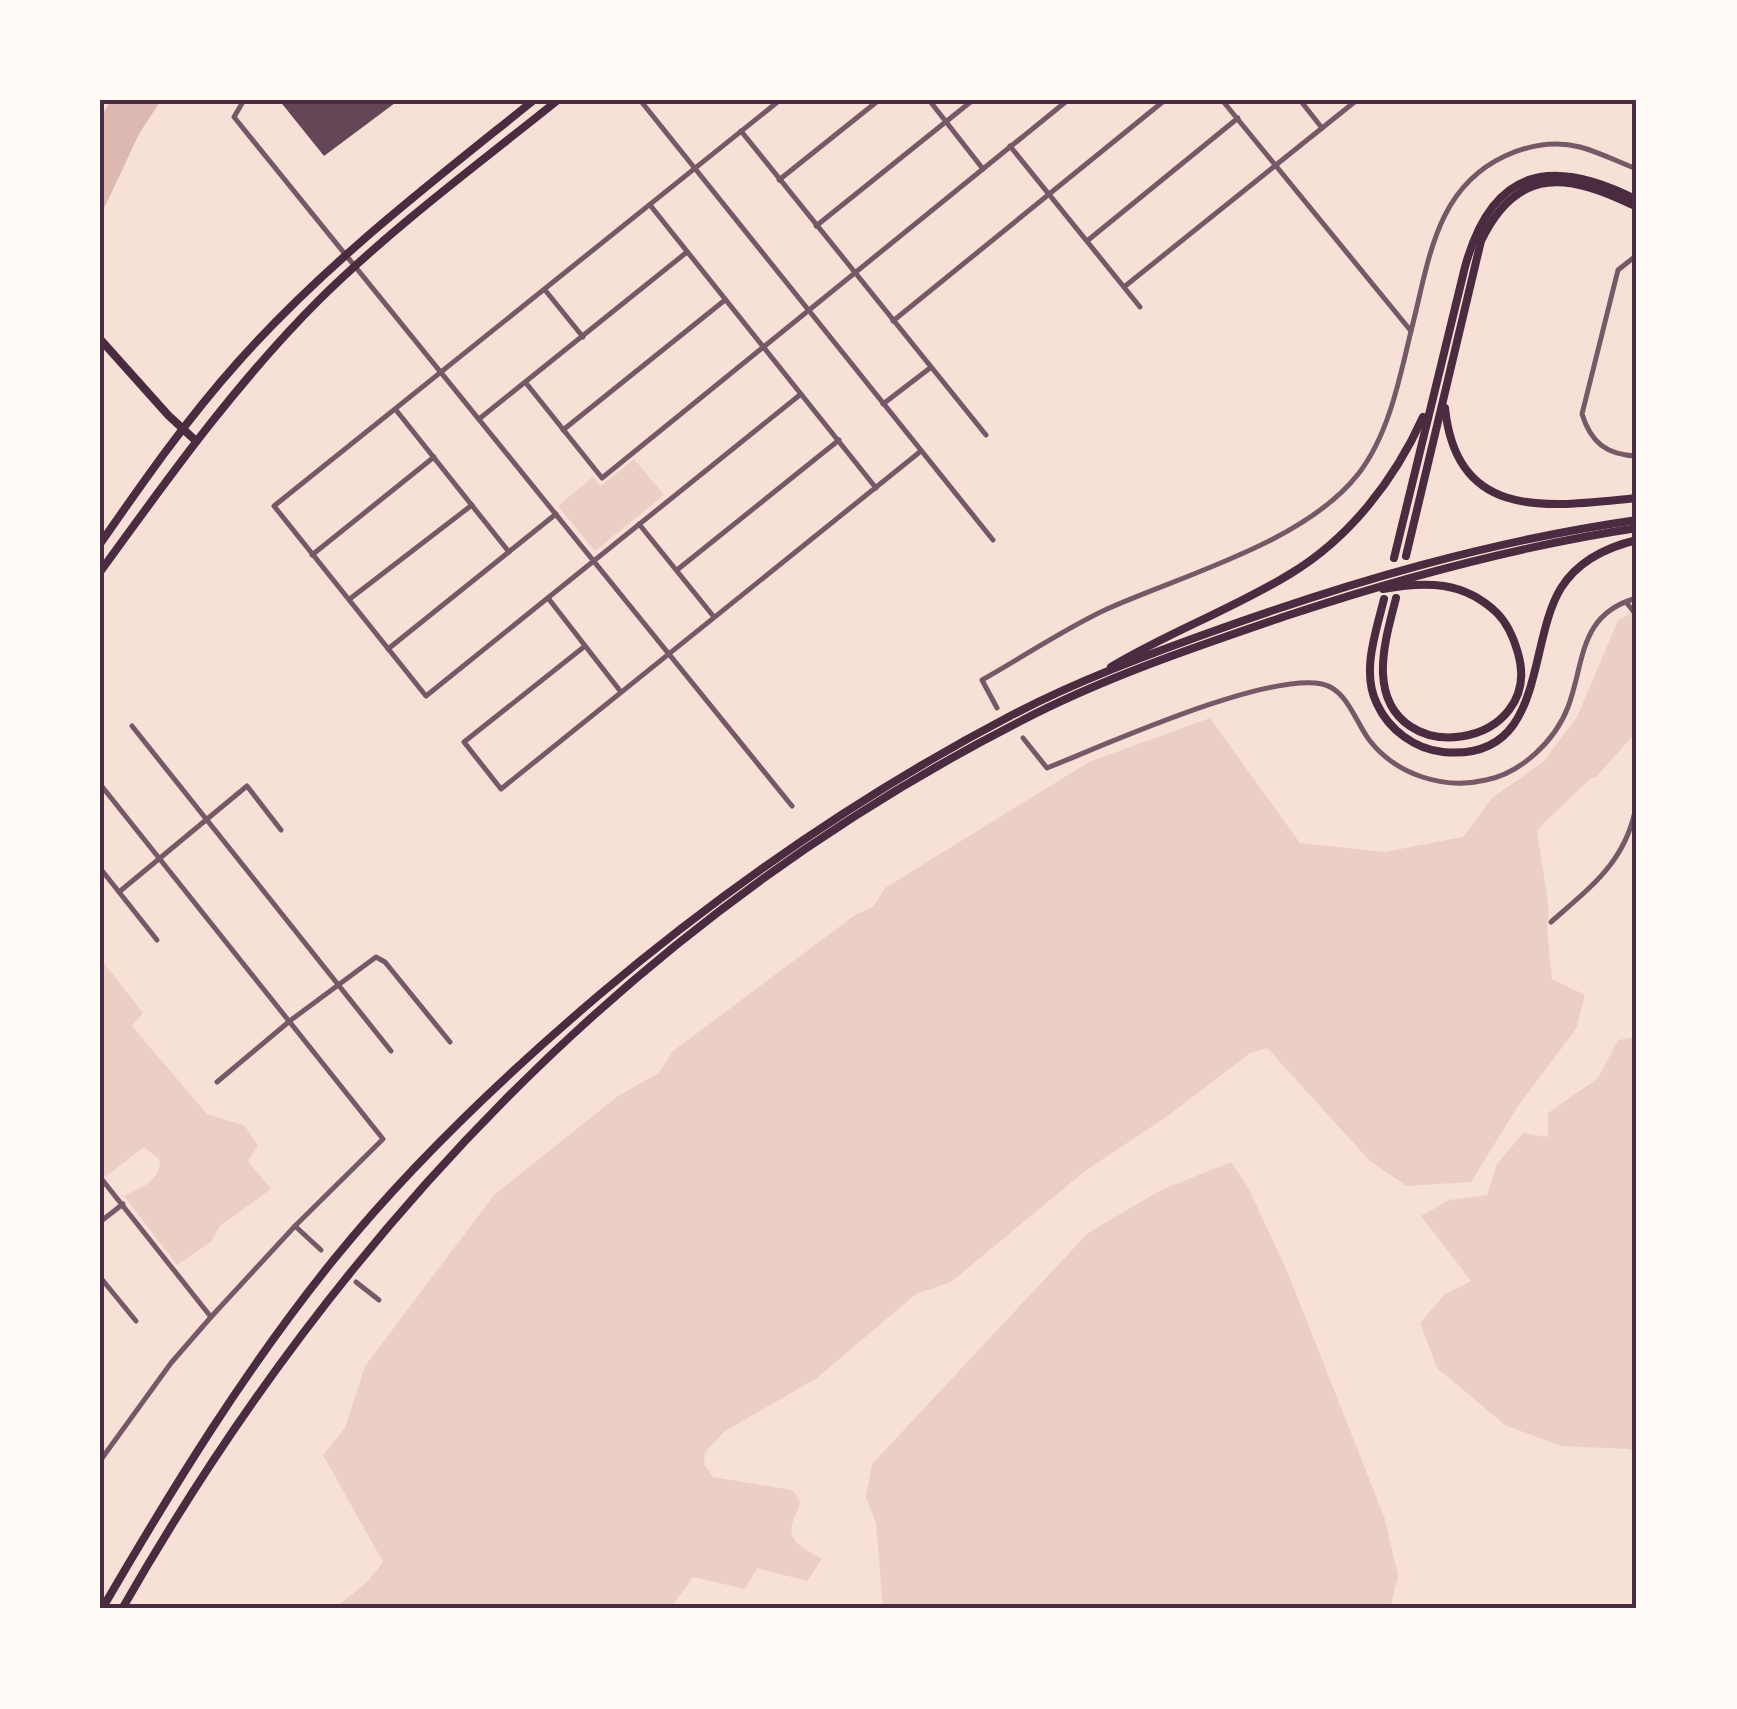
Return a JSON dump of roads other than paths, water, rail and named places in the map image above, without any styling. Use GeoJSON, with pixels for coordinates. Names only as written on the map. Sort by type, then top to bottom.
{"type":"FeatureCollection","features":[{"type":"Feature","properties":{"kind":"main road"},"geometry":{"type":"LineString","coordinates":[[100,544],[236,363],[346,254],[534,100]]}},
{"type":"Feature","properties":{"kind":"main road"},"geometry":{"type":"LineString","coordinates":[[100,572],[254,369],[356,266],[558,100]]}},
{"type":"Feature","properties":{"kind":"main road"},"geometry":{"type":"LineString","coordinates":[[1394,558],[1473,237],[1498,200],[1532,178],[1567,175],[1594,181],[1637,204]]}},
{"type":"Feature","properties":{"kind":"main road"},"geometry":{"type":"LineString","coordinates":[[1406,556],[1481,241],[1504,203],[1534,185],[1566,182],[1590,186],[1637,204]]}},
{"type":"Feature","properties":{"kind":"main road"},"geometry":{"type":"LineString","coordinates":[[100,339],[196,441]]}},
{"type":"Feature","properties":{"kind":"main road"},"geometry":{"type":"LineString","coordinates":[[1444,398],[1452,442],[1472,475],[1486,488],[1517,502],[1535,505],[1637,498]]}},
{"type":"Feature","properties":{"kind":"main road"},"geometry":{"type":"LineString","coordinates":[[1090,679],[1153,641],[1292,573],[1333,542],[1394,473],[1430,402]]}},
{"type":"Feature","properties":{"kind":"main road"},"geometry":{"type":"LineString","coordinates":[[102,1609],[214,1421],[337,1256],[487,1096],[586,1006],[748,876],[860,802],[944,753],[1016,713],[1090,679],[1268,612],[1481,548],[1637,520]]}},
{"type":"Feature","properties":{"kind":"main road"},"geometry":{"type":"LineString","coordinates":[[122,1609],[171,1522],[282,1358],[433,1174],[540,1065],[691,932],[754,883],[865,808],[1021,720],[1095,686],[1395,576],[1637,528]]}},
{"type":"Feature","properties":{"kind":"main road"},"geometry":{"type":"LineString","coordinates":[[1384,599],[1370,675],[1380,710],[1400,733],[1425,748],[1471,750],[1502,736],[1526,705],[1551,607],[1562,587],[1588,559],[1637,540]]}},
{"type":"Feature","properties":{"kind":"main road"},"geometry":{"type":"LineString","coordinates":[[1350,594],[1418,583],[1438,584],[1472,594],[1501,616],[1521,662],[1515,697],[1493,726],[1477,735],[1443,738],[1418,730],[1398,715],[1386,691],[1383,674],[1384,648],[1396,598]]}},
{"type":"Feature","properties":{"kind":"street"},"geometry":{"type":"LineString","coordinates":[[244,100],[234,117],[792,806]]}},
{"type":"Feature","properties":{"kind":"street"},"geometry":{"type":"LineString","coordinates":[[640,100],[993,540]]}},
{"type":"Feature","properties":{"kind":"street"},"geometry":{"type":"LineString","coordinates":[[780,100],[274,506],[426,696],[800,394]]}},
{"type":"Feature","properties":{"kind":"street"},"geometry":{"type":"LineString","coordinates":[[779,180],[878,100]]}},
{"type":"Feature","properties":{"kind":"street"},"geometry":{"type":"LineString","coordinates":[[929,100],[984,168]]}},
{"type":"Feature","properties":{"kind":"street"},"geometry":{"type":"LineString","coordinates":[[816,226],[973,100]]}},
{"type":"Feature","properties":{"kind":"street"},"geometry":{"type":"LineString","coordinates":[[526,383],[602,478],[1068,100]]}},
{"type":"Feature","properties":{"kind":"street"},"geometry":{"type":"LineString","coordinates":[[893,321],[1165,100]]}},
{"type":"Feature","properties":{"kind":"street"},"geometry":{"type":"LineString","coordinates":[[1222,100],[1411,331]]}},
{"type":"Feature","properties":{"kind":"street"},"geometry":{"type":"LineString","coordinates":[[1300,100],[1322,128]]}},
{"type":"Feature","properties":{"kind":"street"},"geometry":{"type":"LineString","coordinates":[[1124,287],[1357,100]]}},
{"type":"Feature","properties":{"kind":"street"},"geometry":{"type":"LineString","coordinates":[[1086,241],[1238,118]]}},
{"type":"Feature","properties":{"kind":"street"},"geometry":{"type":"LineString","coordinates":[[741,132],[986,435]]}},
{"type":"Feature","properties":{"kind":"street"},"geometry":{"type":"LineString","coordinates":[[997,708],[982,680],[1104,610],[1220,564],[1284,532],[1328,503],[1359,473],[1379,436],[1439,228],[1448,206],[1482,168],[1526,146],[1553,144],[1579,147],[1637,170]]}},
{"type":"Feature","properties":{"kind":"street"},"geometry":{"type":"LineString","coordinates":[[1010,146],[1140,307]]}},
{"type":"Feature","properties":{"kind":"street"},"geometry":{"type":"LineString","coordinates":[[650,206],[876,488]]}},
{"type":"Feature","properties":{"kind":"street"},"geometry":{"type":"LineString","coordinates":[[479,420],[687,252]]}},
{"type":"Feature","properties":{"kind":"street"},"geometry":{"type":"LineString","coordinates":[[1637,255],[1618,270],[1582,414],[1586,428],[1604,450],[1637,456]]}},
{"type":"Feature","properties":{"kind":"street"},"geometry":{"type":"LineString","coordinates":[[544,290],[583,338]]}},
{"type":"Feature","properties":{"kind":"street"},"geometry":{"type":"LineString","coordinates":[[563,430],[725,300]]}},
{"type":"Feature","properties":{"kind":"street"},"geometry":{"type":"LineString","coordinates":[[883,404],[930,368]]}},
{"type":"Feature","properties":{"kind":"street"},"geometry":{"type":"LineString","coordinates":[[395,409],[509,552]]}},
{"type":"Feature","properties":{"kind":"street"},"geometry":{"type":"LineString","coordinates":[[676,570],[839,440]]}},
{"type":"Feature","properties":{"kind":"street"},"geometry":{"type":"LineString","coordinates":[[585,646],[464,742],[502,789],[921,451]]}},
{"type":"Feature","properties":{"kind":"street"},"geometry":{"type":"LineString","coordinates":[[312,555],[434,457]]}},
{"type":"Feature","properties":{"kind":"street"},"geometry":{"type":"LineString","coordinates":[[351,598],[472,505]]}},
{"type":"Feature","properties":{"kind":"street"},"geometry":{"type":"LineString","coordinates":[[388,649],[556,514]]}},
{"type":"Feature","properties":{"kind":"street"},"geometry":{"type":"LineString","coordinates":[[639,524],[714,616]]}},
{"type":"Feature","properties":{"kind":"street"},"geometry":{"type":"LineString","coordinates":[[548,598],[621,692]]}},
{"type":"Feature","properties":{"kind":"street"},"geometry":{"type":"LineString","coordinates":[[1023,738],[1047,768],[1223,701],[1284,684],[1309,683],[1327,685],[1341,696],[1369,740],[1407,772],[1460,784],[1488,780],[1515,770],[1554,733],[1568,708],[1582,648],[1591,632],[1604,616],[1637,598]]}},
{"type":"Feature","properties":{"kind":"street"},"geometry":{"type":"LineString","coordinates":[[1626,602],[1637,616]]}},
{"type":"Feature","properties":{"kind":"street"},"geometry":{"type":"LineString","coordinates":[[132,726],[391,1051]]}},
{"type":"Feature","properties":{"kind":"street"},"geometry":{"type":"LineString","coordinates":[[100,784],[292,1020],[383,1139],[210,1317],[171,1363],[100,1461]]}},
{"type":"Feature","properties":{"kind":"street"},"geometry":{"type":"LineString","coordinates":[[119,892],[247,786],[281,830]]}},
{"type":"Feature","properties":{"kind":"street"},"geometry":{"type":"LineString","coordinates":[[1551,922],[1604,874],[1620,854],[1628,839],[1637,801]]}},
{"type":"Feature","properties":{"kind":"street"},"geometry":{"type":"LineString","coordinates":[[100,868],[157,940]]}},
{"type":"Feature","properties":{"kind":"street"},"geometry":{"type":"LineString","coordinates":[[217,1082],[376,957],[385,962],[450,1042]]}},
{"type":"Feature","properties":{"kind":"street"},"geometry":{"type":"LineString","coordinates":[[100,1177],[210,1317]]}},
{"type":"Feature","properties":{"kind":"street"},"geometry":{"type":"LineString","coordinates":[[100,1222],[122,1204]]}},
{"type":"Feature","properties":{"kind":"street"},"geometry":{"type":"LineString","coordinates":[[295,1226],[321,1250]]}},
{"type":"Feature","properties":{"kind":"street"},"geometry":{"type":"LineString","coordinates":[[100,1277],[136,1322]]}},
{"type":"Feature","properties":{"kind":"street"},"geometry":{"type":"LineString","coordinates":[[356,1282],[379,1300]]}}]}
